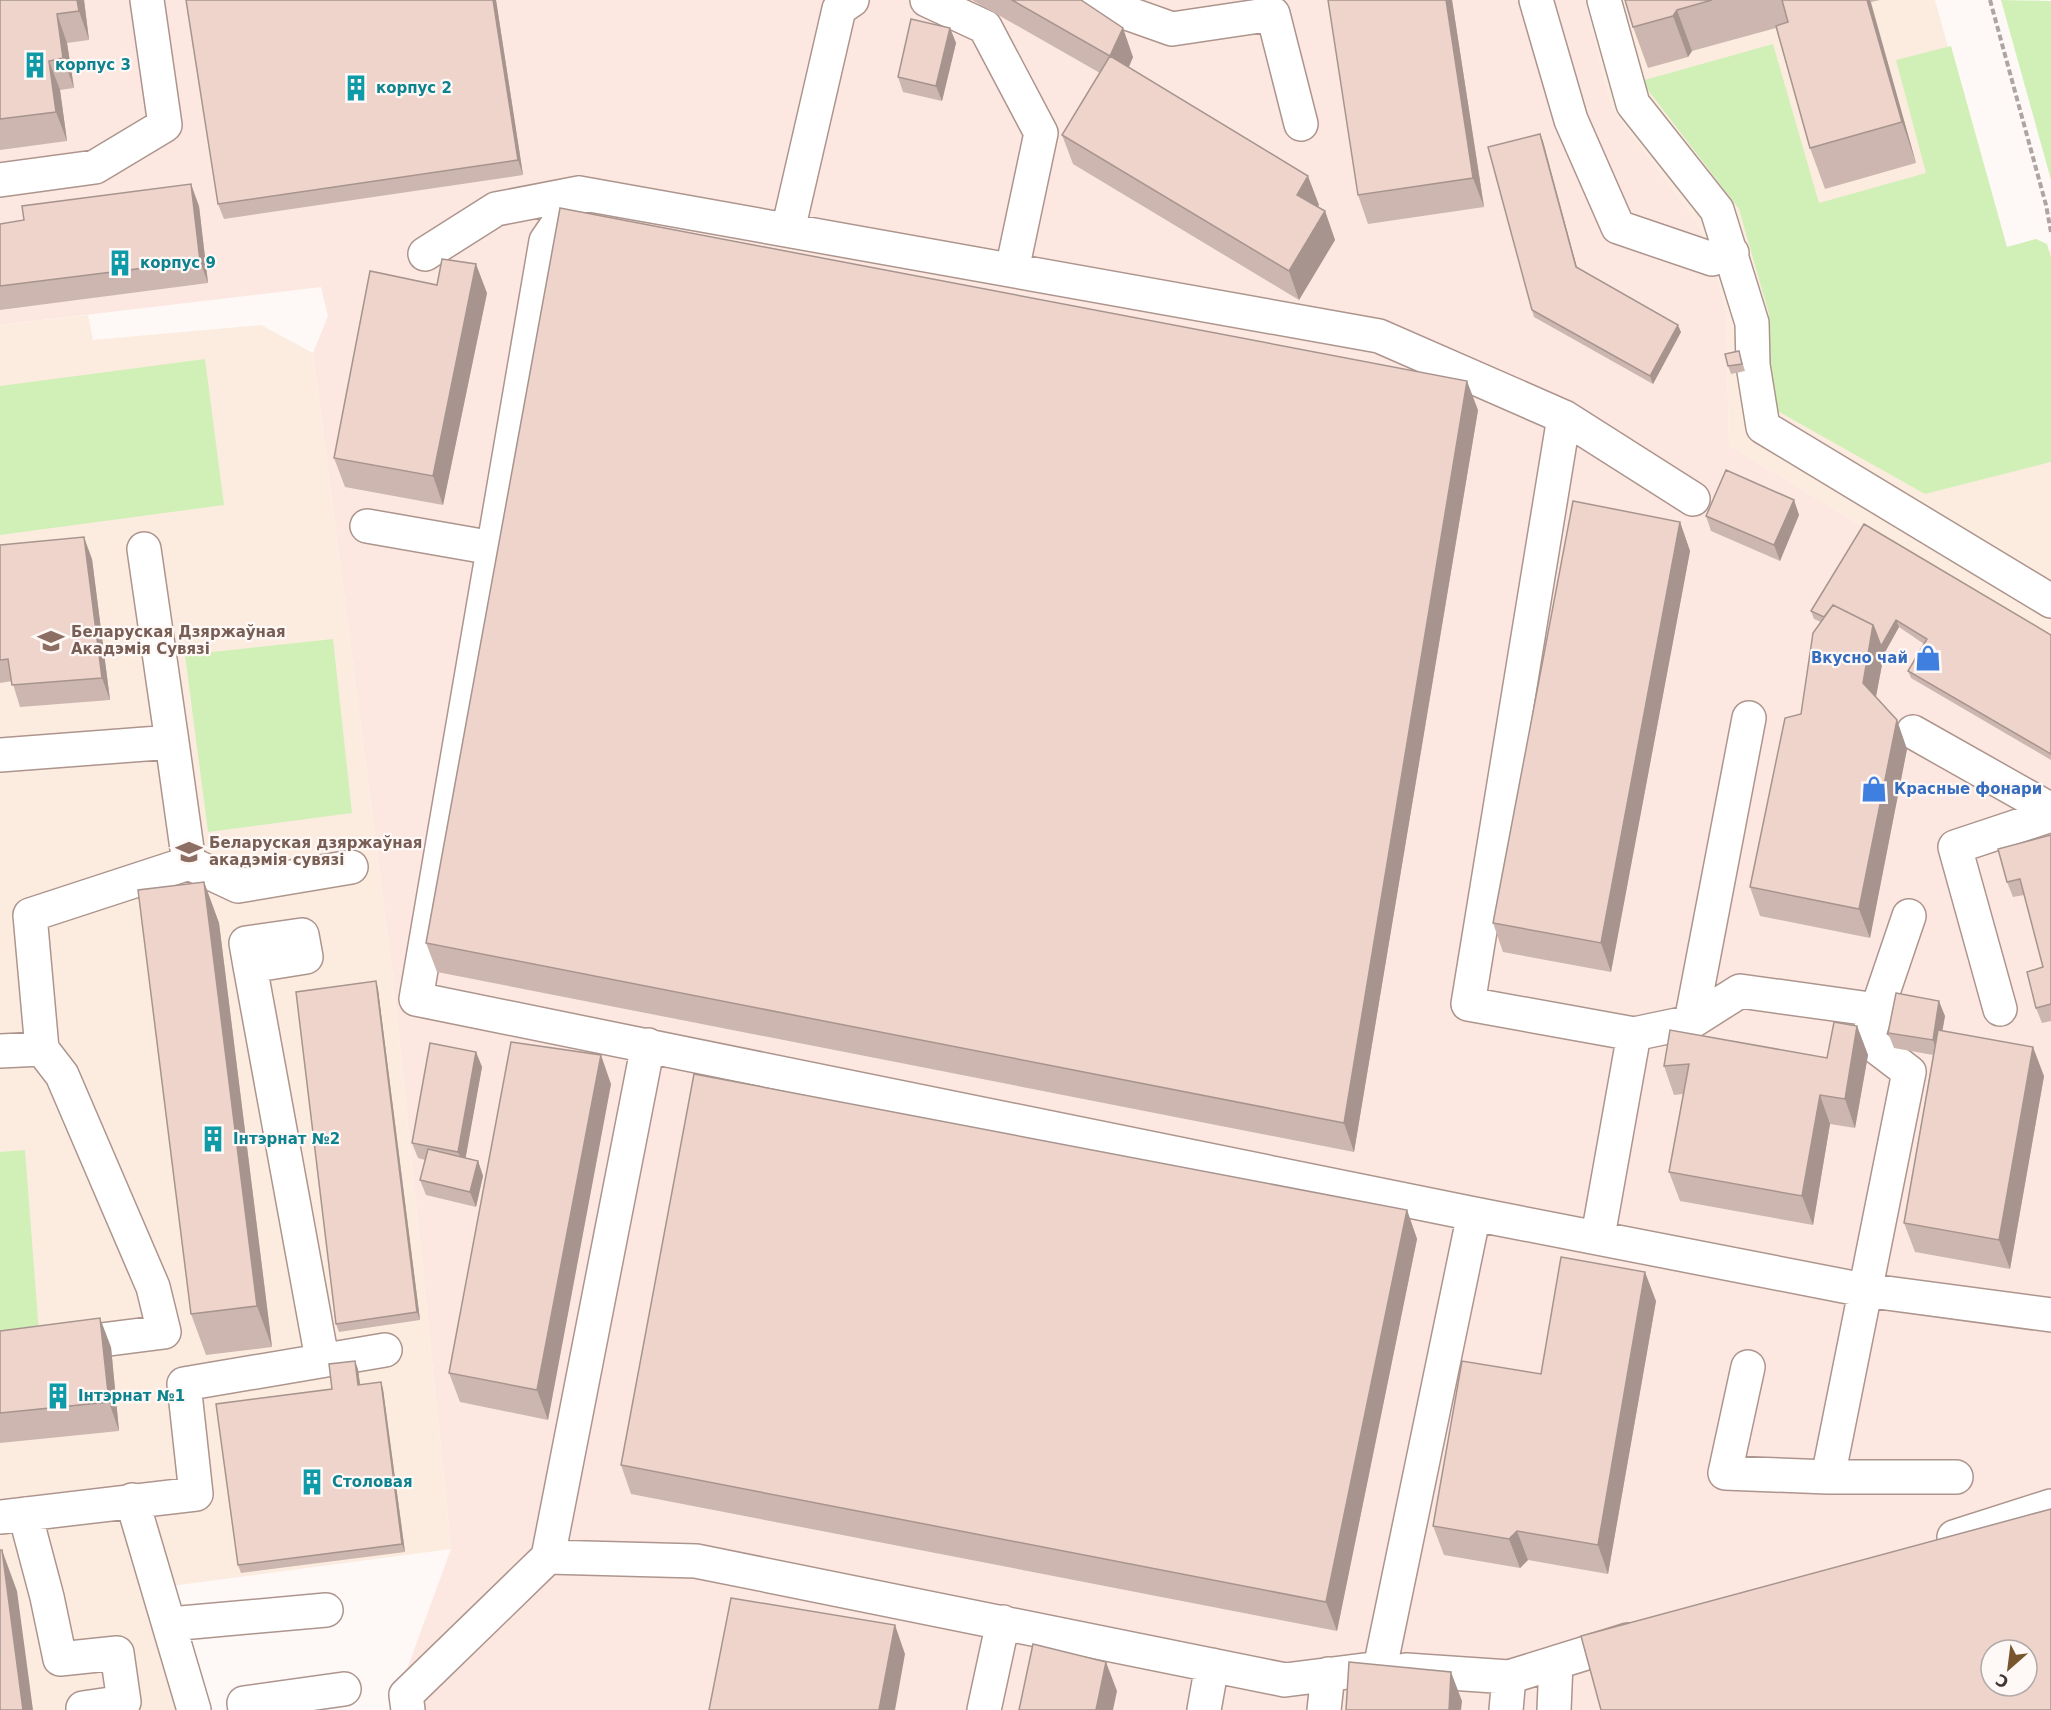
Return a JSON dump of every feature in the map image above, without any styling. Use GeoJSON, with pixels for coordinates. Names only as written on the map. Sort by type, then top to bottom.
{"type":"FeatureCollection","features":[{"type":"Feature","properties":{"kind":"lane"},"geometry":{"type":"LineString","coordinates":[[0,180],[95,167],[165,125],[147,0]]}},
{"type":"Feature","properties":{"kind":"lane"},"geometry":{"type":"LineString","coordinates":[[788,230],[839,9],[852,0]]}},
{"type":"Feature","properties":{"kind":"lane"},"geometry":{"type":"LineString","coordinates":[[927,0],[985,27],[1041,133],[1012,270]]}},
{"type":"Feature","properties":{"kind":"lane"},"geometry":{"type":"LineString","coordinates":[[1099,0],[1107,6],[1172,29],[1273,14],[1301,124]]}},
{"type":"Feature","properties":{"kind":"lane"},"geometry":{"type":"LineString","coordinates":[[1536,0],[1571,120],[1618,227],[1712,259],[1732,253]]}},
{"type":"Feature","properties":{"kind":"lane"},"geometry":{"type":"LineString","coordinates":[[1604,0],[1633,104],[1717,210],[1752,323],[1753,365],[1763,427],[2051,601]]}},
{"type":"Feature","properties":{"kind":"lane"},"geometry":{"type":"LineString","coordinates":[[579,193],[546,241],[416,999],[1474,1214],[1598,1236],[1864,1290],[2051,1314]]}},
{"type":"Feature","properties":{"kind":"lane"},"geometry":{"type":"LineString","coordinates":[[425,254],[496,209],[579,193],[1379,336],[1564,417],[1693,499]]}},
{"type":"Feature","properties":{"kind":"lane"},"geometry":{"type":"LineString","coordinates":[[1564,417],[1468,1004],[1634,1034],[1691,1022],[1740,991],[1877,1010]]}},
{"type":"Feature","properties":{"kind":"lane"},"geometry":{"type":"LineString","coordinates":[[367,526],[493,548]]}},
{"type":"Feature","properties":{"kind":"lane"},"geometry":{"type":"LineString","coordinates":[[144,549],[189,863]]}},
{"type":"Feature","properties":{"kind":"lane"},"geometry":{"type":"LineString","coordinates":[[1691,1022],[1749,718]]}},
{"type":"Feature","properties":{"kind":"lane"},"geometry":{"type":"LineString","coordinates":[[1913,732],[2051,810]]}},
{"type":"Feature","properties":{"kind":"lane"},"geometry":{"type":"LineString","coordinates":[[0,755],[172,742]]}},
{"type":"Feature","properties":{"kind":"lane"},"geometry":{"type":"LineString","coordinates":[[2000,1009],[1955,848],[2051,815]]}},
{"type":"Feature","properties":{"kind":"lane"},"geometry":{"type":"LineString","coordinates":[[0,1353],[164,1332],[153,1287],[62,1075],[42,1049],[30,915],[189,863],[238,886],[351,867]]}},
{"type":"Feature","properties":{"kind":"lane"},"geometry":{"type":"LineString","coordinates":[[1828,1477],[1909,1072],[1867,1040],[1909,916]]}},
{"type":"Feature","properties":{"kind":"lane"},"geometry":{"type":"LineString","coordinates":[[250,966],[322,1359]]}},
{"type":"Feature","properties":{"kind":"lane"},"geometry":{"type":"LineString","coordinates":[[1598,1236],[1634,1034]]}},
{"type":"Feature","properties":{"kind":"lane"},"geometry":{"type":"LineString","coordinates":[[408,1710],[406,1695],[548,1557],[648,1045]]}},
{"type":"Feature","properties":{"kind":"lane"},"geometry":{"type":"LineString","coordinates":[[0,1051],[42,1049]]}},
{"type":"Feature","properties":{"kind":"lane"},"geometry":{"type":"LineString","coordinates":[[1380,1668],[1474,1214]]}},
{"type":"Feature","properties":{"kind":"lane"},"geometry":{"type":"LineString","coordinates":[[83,1708],[124,1702],[117,1653],[60,1659],[47,1597],[12,1515],[196,1494],[184,1384],[385,1350]]}},
{"type":"Feature","properties":{"kind":"lane"},"geometry":{"type":"LineString","coordinates":[[1748,1367],[1725,1473],[1828,1477],[1956,1477]]}},
{"type":"Feature","properties":{"kind":"lane"},"geometry":{"type":"LineString","coordinates":[[132,1500],[194,1710]]}},
{"type":"Feature","properties":{"kind":"lane"},"geometry":{"type":"LineString","coordinates":[[1927,1545],[2051,1506]]}},
{"type":"Feature","properties":{"kind":"lane"},"geometry":{"type":"LineString","coordinates":[[548,1557],[696,1561],[1285,1680],[1380,1668],[1509,1677],[1657,1631]]}},
{"type":"Feature","properties":{"kind":"lane"},"geometry":{"type":"LineString","coordinates":[[170,1624],[326,1610]]}},
{"type":"Feature","properties":{"kind":"lane"},"geometry":{"type":"LineString","coordinates":[[984,1710],[1003,1622]]}},
{"type":"Feature","properties":{"kind":"lane"},"geometry":{"type":"LineString","coordinates":[[1554,1710],[1556,1663]]}},
{"type":"Feature","properties":{"kind":"lane"},"geometry":{"type":"LineString","coordinates":[[1204,1710],[1212,1665]]}},
{"type":"Feature","properties":{"kind":"lane"},"geometry":{"type":"LineString","coordinates":[[1324,1710],[1328,1674]]}},
{"type":"Feature","properties":{"kind":"lane"},"geometry":{"type":"LineString","coordinates":[[1506,1710],[1509,1677]]}},
{"type":"Feature","properties":{"kind":"lane"},"geometry":{"type":"LineString","coordinates":[[245,1710],[244,1703],[344,1689]]}},
{"type":"Feature","properties":{"kind":"path"},"geometry":{"type":"LineString","coordinates":[[1990,0],[2046,205],[2051,232]]}},
{"type":"Feature","properties":{"kind":"shaded area"},"geometry":{"type":"Polygon","coordinates":[[[0,0],[1585,0],[1612,108],[1698,223],[1712,259],[1726,312],[1729,445],[2051,641],[2051,1710],[392,1710],[451,1549],[393,979],[313,353],[328,316],[321,287],[0,325],[0,0]]]}},
{"type":"Feature","properties":{"kind":"shaded area"},"geometry":{"type":"Polygon","coordinates":[[[1585,0],[1935,0],[2004,250],[2032,243],[2051,251],[2051,641],[1729,445],[1726,312],[1712,259],[1698,223],[1612,108],[1585,0]]]}},
{"type":"Feature","properties":{"kind":"shaded area","name":"Беларуская дзяржаўная акадэмія сувязі"},"geometry":{"type":"Polygon","coordinates":[[[88,315],[93,340],[261,325],[313,353],[393,979],[451,1549],[164,1587],[180,1710],[0,1710],[0,325],[88,315]]]}},
{"type":"Feature","properties":{"kind":"green space"},"geometry":{"type":"Polygon","coordinates":[[[2001,0],[2051,1],[2051,180],[2001,0]]]}},
{"type":"Feature","properties":{"kind":"green space"},"geometry":{"type":"Polygon","coordinates":[[[1773,44],[1819,203],[1926,173],[1896,60],[1951,46],[2007,247],[2036,239],[2047,244],[2051,258],[2051,462],[1925,494],[1776,410],[1766,326],[1769,314],[1739,209],[1641,81],[1773,44]]]}},
{"type":"Feature","properties":{"kind":"green space"},"geometry":{"type":"Polygon","coordinates":[[[205,359],[224,505],[0,535],[0,386],[205,359]]]}},
{"type":"Feature","properties":{"kind":"green space"},"geometry":{"type":"Polygon","coordinates":[[[333,639],[352,813],[208,832],[185,655],[333,639]]]}},
{"type":"Feature","properties":{"kind":"green space"},"geometry":{"type":"Polygon","coordinates":[[[25,1150],[40,1346],[0,1349],[0,1152],[25,1150]]]}},
{"type":"Feature","properties":{"kind":"building","name":"корпус 3"},"geometry":{"type":"Polygon","coordinates":[[[0,0],[77,0],[79,11],[57,14],[63,58],[49,61],[56,112],[0,119],[0,0]]]}},
{"type":"Feature","properties":{"kind":"building","name":"корпус 2"},"geometry":{"type":"Polygon","coordinates":[[[186,0],[493,0],[518,160],[218,204],[186,0]]]}},
{"type":"Feature","properties":{"kind":"building"},"geometry":{"type":"Polygon","coordinates":[[[1012,0],[1081,0],[1123,28],[1110,56],[1012,0]]]}},
{"type":"Feature","properties":{"kind":"building"},"geometry":{"type":"Polygon","coordinates":[[[1328,0],[1446,0],[1473,178],[1358,195],[1328,0]]]}},
{"type":"Feature","properties":{"kind":"building"},"geometry":{"type":"Polygon","coordinates":[[[1625,0],[1712,0],[1677,10],[1673,16],[1633,27],[1625,0]]]}},
{"type":"Feature","properties":{"kind":"building"},"geometry":{"type":"Polygon","coordinates":[[[1782,0],[1867,0],[1902,122],[1810,148],[1776,26],[1788,22],[1782,0]]]}},
{"type":"Feature","properties":{"kind":"building"},"geometry":{"type":"Polygon","coordinates":[[[911,19],[950,28],[936,86],[898,77],[911,19]]]}},
{"type":"Feature","properties":{"kind":"building"},"geometry":{"type":"Polygon","coordinates":[[[1110,56],[1308,176],[1297,195],[1325,211],[1289,271],[1062,135],[1110,56]]]}},
{"type":"Feature","properties":{"kind":"building"},"geometry":{"type":"Polygon","coordinates":[[[1540,134],[1576,267],[1678,325],[1650,376],[1532,310],[1488,147],[1540,134]]]}},
{"type":"Feature","properties":{"kind":"building","name":"корпус 9"},"geometry":{"type":"Polygon","coordinates":[[[191,184],[200,261],[0,286],[0,224],[24,220],[22,206],[191,184]]]}},
{"type":"Feature","properties":{"kind":"building"},"geometry":{"type":"Polygon","coordinates":[[[560,208],[1467,381],[1344,1123],[426,943],[560,208]]]}},
{"type":"Feature","properties":{"kind":"building"},"geometry":{"type":"Polygon","coordinates":[[[442,259],[476,264],[433,476],[334,458],[370,271],[437,285],[442,259]]]}},
{"type":"Feature","properties":{"kind":"building"},"geometry":{"type":"Polygon","coordinates":[[[1739,351],[1742,364],[1728,366],[1725,354],[1739,351]]]}},
{"type":"Feature","properties":{"kind":"building"},"geometry":{"type":"Polygon","coordinates":[[[1726,470],[1794,500],[1774,545],[1706,516],[1726,470]]]}},
{"type":"Feature","properties":{"kind":"building"},"geometry":{"type":"Polygon","coordinates":[[[1573,501],[1680,522],[1601,943],[1493,923],[1573,501]]]}},
{"type":"Feature","properties":{"kind":"building"},"geometry":{"type":"Polygon","coordinates":[[[1864,524],[2051,635],[2051,754],[1908,671],[1927,639],[1896,620],[1881,646],[1873,625],[1833,605],[1824,617],[1811,611],[1864,524]]]}},
{"type":"Feature","properties":{"kind":"building","name":"Беларуская Дзяржаўная Акадэмія Сувязі"},"geometry":{"type":"Polygon","coordinates":[[[84,537],[102,678],[12,685],[8,659],[0,660],[0,545],[84,537]]]}},
{"type":"Feature","properties":{"kind":"building"},"geometry":{"type":"Polygon","coordinates":[[[1833,605],[1873,625],[1863,683],[1897,720],[1859,909],[1750,887],[1785,718],[1801,714],[1813,633],[1833,605]]]}},
{"type":"Feature","properties":{"kind":"building"},"geometry":{"type":"Polygon","coordinates":[[[2051,835],[2051,1004],[2036,1008],[2027,972],[2043,967],[2020,879],[2007,882],[1998,849],[2051,835]]]}},
{"type":"Feature","properties":{"kind":"building","name":"Інтэрнат №2"},"geometry":{"type":"Polygon","coordinates":[[[204,882],[257,1306],[191,1314],[138,890],[204,882]]]}},
{"type":"Feature","properties":{"kind":"building"},"geometry":{"type":"Polygon","coordinates":[[[376,981],[417,1312],[336,1324],[296,992],[376,981]]]}},
{"type":"Feature","properties":{"kind":"building"},"geometry":{"type":"Polygon","coordinates":[[[1896,993],[1939,1001],[1933,1040],[1888,1033],[1896,993]]]}},
{"type":"Feature","properties":{"kind":"building"},"geometry":{"type":"Polygon","coordinates":[[[1834,1022],[1857,1026],[1845,1099],[1820,1095],[1802,1196],[1669,1172],[1689,1064],[1664,1066],[1670,1030],[1827,1058],[1834,1022]]]}},
{"type":"Feature","properties":{"kind":"building"},"geometry":{"type":"Polygon","coordinates":[[[1938,1030],[2033,1047],[1999,1240],[1904,1223],[1938,1030]]]}},
{"type":"Feature","properties":{"kind":"building"},"geometry":{"type":"Polygon","coordinates":[[[511,1042],[601,1055],[537,1390],[449,1373],[511,1042]]]}},
{"type":"Feature","properties":{"kind":"building"},"geometry":{"type":"Polygon","coordinates":[[[430,1043],[476,1052],[458,1152],[412,1143],[430,1043]]]}},
{"type":"Feature","properties":{"kind":"building"},"geometry":{"type":"Polygon","coordinates":[[[694,1074],[1407,1210],[1326,1602],[621,1465],[694,1074]]]}},
{"type":"Feature","properties":{"kind":"building"},"geometry":{"type":"Polygon","coordinates":[[[428,1149],[478,1161],[470,1192],[420,1180],[428,1149]]]}},
{"type":"Feature","properties":{"kind":"building"},"geometry":{"type":"Polygon","coordinates":[[[1561,1257],[1645,1272],[1598,1545],[1517,1531],[1509,1539],[1433,1526],[1462,1361],[1541,1374],[1561,1257]]]}},
{"type":"Feature","properties":{"kind":"building"},"geometry":{"type":"Polygon","coordinates":[[[100,1318],[109,1402],[0,1413],[0,1331],[100,1318]]]}},
{"type":"Feature","properties":{"kind":"building","name":"Столовая"},"geometry":{"type":"Polygon","coordinates":[[[355,1361],[358,1385],[381,1382],[402,1544],[238,1565],[216,1404],[332,1389],[329,1364],[355,1361]]]}},
{"type":"Feature","properties":{"kind":"building"},"geometry":{"type":"Polygon","coordinates":[[[2051,1509],[2051,1710],[1601,1710],[1581,1636],[2051,1509]]]}},
{"type":"Feature","properties":{"kind":"building"},"geometry":{"type":"Polygon","coordinates":[[[0,1550],[2,1550],[23,1710],[0,1710],[0,1550]]]}},
{"type":"Feature","properties":{"kind":"building"},"geometry":{"type":"Polygon","coordinates":[[[731,1598],[895,1625],[879,1710],[709,1710],[731,1598]]]}},
{"type":"Feature","properties":{"kind":"building"},"geometry":{"type":"Polygon","coordinates":[[[1033,1644],[1106,1662],[1096,1710],[1019,1710],[1033,1644]]]}},
{"type":"Feature","properties":{"kind":"building"},"geometry":{"type":"Polygon","coordinates":[[[1349,1662],[1451,1672],[1449,1710],[1346,1710],[1349,1662]]]}},
{"type":"Feature","properties":{"kind":"place","name":"корпус 3"},"geometry":{"type":"Point","coordinates":[35,65]}},
{"type":"Feature","properties":{"kind":"place","name":"корпус 2"},"geometry":{"type":"Point","coordinates":[356,88]}},
{"type":"Feature","properties":{"kind":"place","name":"корпус 9"},"geometry":{"type":"Point","coordinates":[120,263]}},
{"type":"Feature","properties":{"kind":"place","name":"Беларуская Дзяржаўная Акадэмія Сувязі"},"geometry":{"type":"Point","coordinates":[51,641]}},
{"type":"Feature","properties":{"kind":"place","name":"Вкусно чай"},"geometry":{"type":"Point","coordinates":[1928,658]}},
{"type":"Feature","properties":{"kind":"place","name":"Красные фонари"},"geometry":{"type":"Point","coordinates":[1874,789]}},
{"type":"Feature","properties":{"kind":"place","name":"Беларуская дзяржаўная акадэмія сувязі"},"geometry":{"type":"Point","coordinates":[189,852]}},
{"type":"Feature","properties":{"kind":"place","name":"Інтэрнат №2"},"geometry":{"type":"Point","coordinates":[213,1139]}},
{"type":"Feature","properties":{"kind":"place","name":"Інтэрнат №1"},"geometry":{"type":"Point","coordinates":[58,1396]}},
{"type":"Feature","properties":{"kind":"place","name":"Столовая"},"geometry":{"type":"Point","coordinates":[312,1482]}}]}
